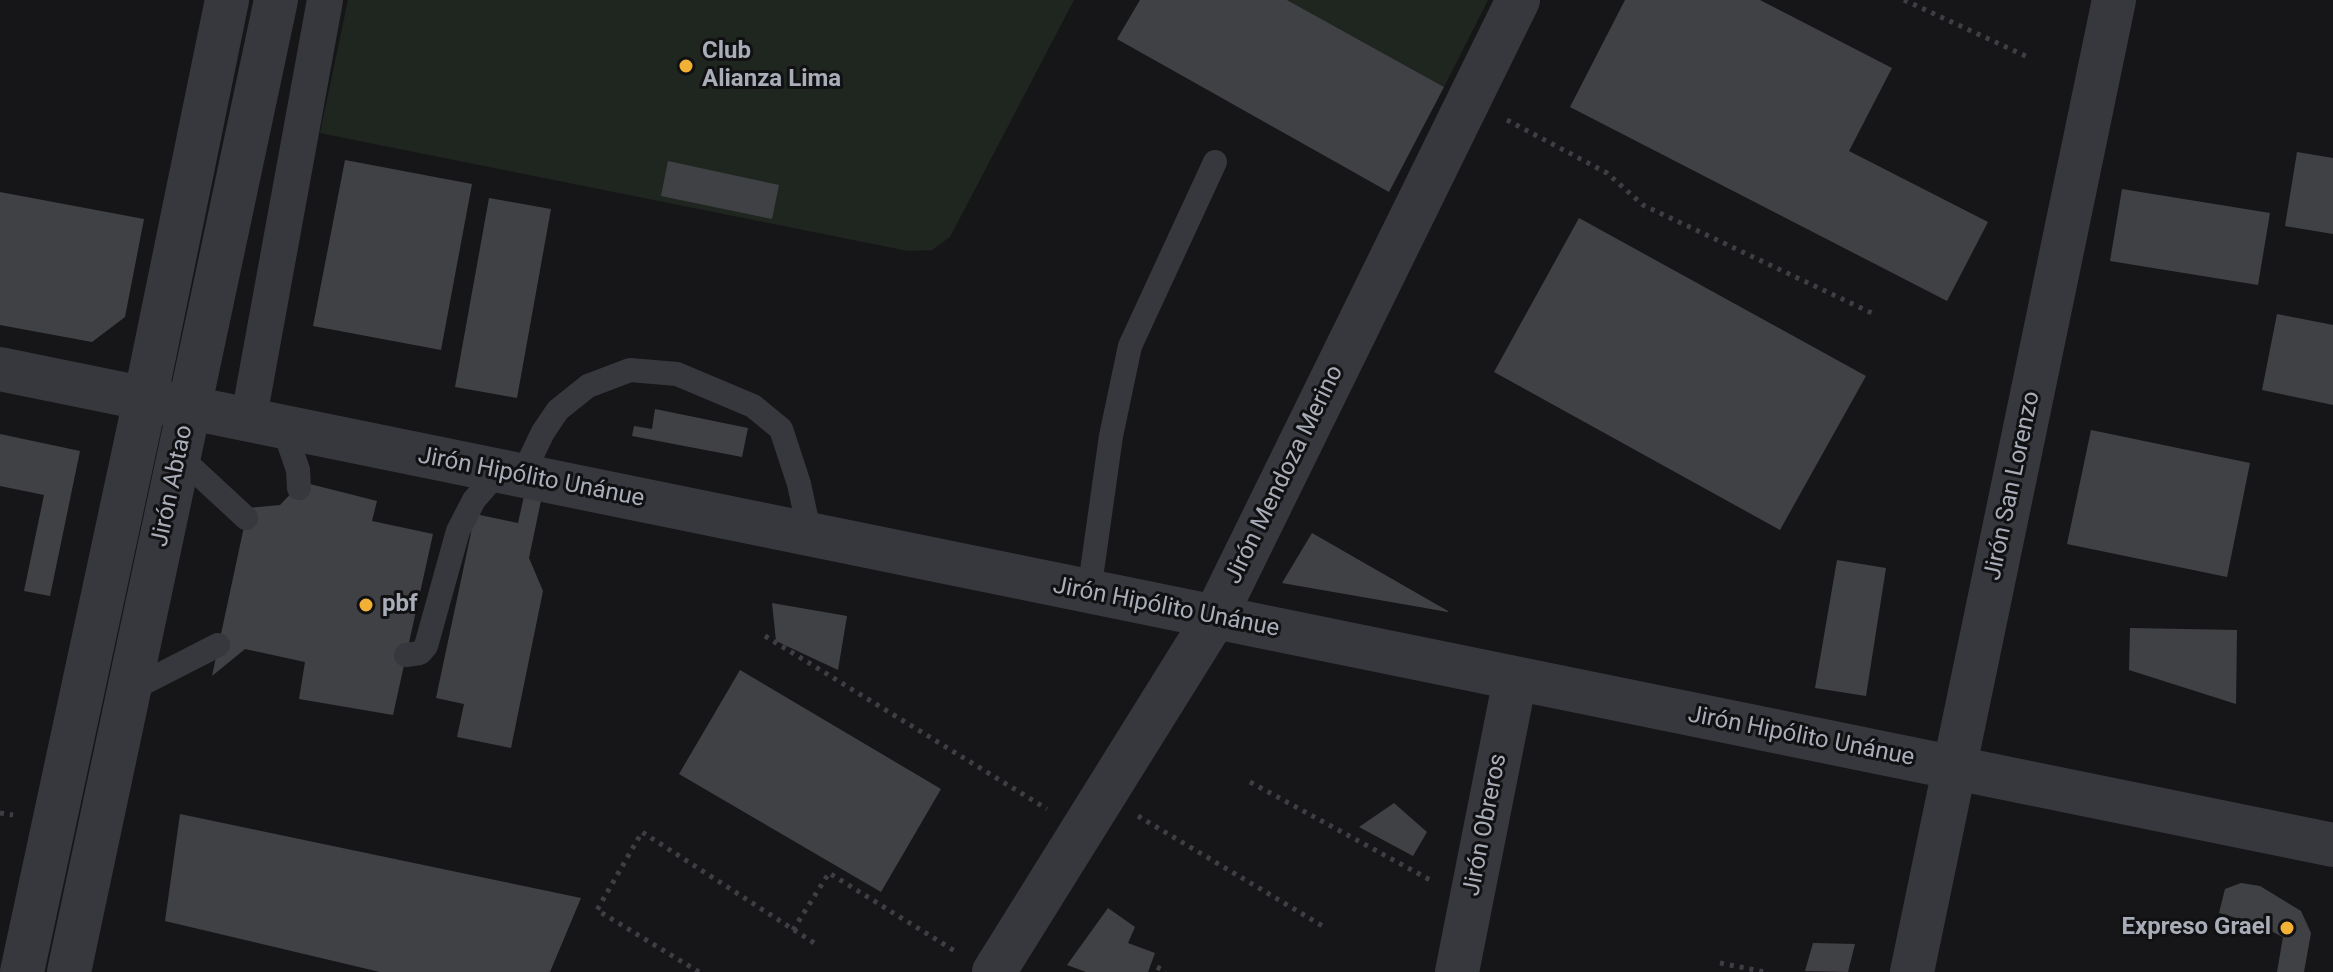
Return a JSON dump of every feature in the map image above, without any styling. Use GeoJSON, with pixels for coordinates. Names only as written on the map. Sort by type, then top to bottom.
{"type":"FeatureCollection","features":[{"type":"Feature","properties":{"kind":"street","name":"Jirón Abtao"},"geometry":{"type":"LineString","coordinates":[[22,972],[227,0]]}},
{"type":"Feature","properties":{"kind":"street","name":"Jirón Abtao"},"geometry":{"type":"LineString","coordinates":[[69,972],[276,0]]}},
{"type":"Feature","properties":{"kind":"street"},"geometry":{"type":"LineString","coordinates":[[266,425],[325,0]]}},
{"type":"Feature","properties":{"kind":"street","name":"Jirón Mendoza Merino"},"geometry":{"type":"LineString","coordinates":[[978,964],[1094,814],[1215,617],[1518,0]]}},
{"type":"Feature","properties":{"kind":"street","name":"Jirón San Lorenzo"},"geometry":{"type":"LineString","coordinates":[[1912,972],[2114,0]]}},
{"type":"Feature","properties":{"kind":"street","name":"Jirón Hipólito Unánue"},"geometry":{"type":"LineString","coordinates":[[0,369],[2333,845]]}},
{"type":"Feature","properties":{"kind":"street","name":"Jirón Obreros"},"geometry":{"type":"LineString","coordinates":[[1457,972],[1515,679]]}},
{"type":"Feature","properties":{"kind":"lane"},"geometry":{"type":"LineString","coordinates":[[1089,592],[1111,436],[1130,346],[1215,162]]}},
{"type":"Feature","properties":{"kind":"lane"},"geometry":{"type":"LineString","coordinates":[[406,655],[420,653],[426,646],[439,559],[465,514],[511,473],[558,410],[588,386],[630,370],[677,374],[753,406],[781,429],[799,484],[810,535]]}},
{"type":"Feature","properties":{"kind":"lane"},"geometry":{"type":"LineString","coordinates":[[266,425],[298,470],[299,488]]}},
{"type":"Feature","properties":{"kind":"lane"},"geometry":{"type":"LineString","coordinates":[[179,456],[246,518]]}},
{"type":"Feature","properties":{"kind":"lane"},"geometry":{"type":"LineString","coordinates":[[130,690],[218,645]]}},
{"type":"Feature","properties":{"kind":"path"},"geometry":{"type":"LineString","coordinates":[[1904,0],[2030,58]]}},
{"type":"Feature","properties":{"kind":"path"},"geometry":{"type":"LineString","coordinates":[[1469,100],[1607,173],[1643,205],[1876,315]]}},
{"type":"Feature","properties":{"kind":"path"},"geometry":{"type":"LineString","coordinates":[[765,636],[1094,814],[1326,928]]}},
{"type":"Feature","properties":{"kind":"path"},"geometry":{"type":"LineString","coordinates":[[1250,782],[1471,902]]}},
{"type":"Feature","properties":{"kind":"path"},"geometry":{"type":"LineString","coordinates":[[699,972],[597,910],[642,832],[819,946]]}},
{"type":"Feature","properties":{"kind":"path"},"geometry":{"type":"LineString","coordinates":[[793,930],[829,873],[978,964]]}},
{"type":"Feature","properties":{"kind":"path"},"geometry":{"type":"LineString","coordinates":[[1720,963],[1765,972]]}},
{"type":"Feature","properties":{"kind":"path"},"geometry":{"type":"LineString","coordinates":[[1157,967],[1166,972]]}},
{"type":"Feature","properties":{"kind":"shaded area","name":"Club Alianza Lima"},"geometry":{"type":"Polygon","coordinates":[[[348,0],[1074,0],[950,237],[932,250],[908,251],[320,133],[348,0]]]}},
{"type":"Feature","properties":{"kind":"shaded area"},"geometry":{"type":"Polygon","coordinates":[[[1287,0],[1488,0],[1444,87],[1287,0]]]}},
{"type":"Feature","properties":{"kind":"building"},"geometry":{"type":"Polygon","coordinates":[[[1140,0],[1287,0],[1444,87],[1389,192],[1117,39],[1140,0]]]}},
{"type":"Feature","properties":{"kind":"building"},"geometry":{"type":"Polygon","coordinates":[[[1625,0],[1760,0],[1892,68],[1849,151],[1988,222],[1947,301],[1570,107],[1625,0]]]}},
{"type":"Feature","properties":{"kind":"building"},"geometry":{"type":"Polygon","coordinates":[[[2297,152],[2333,158],[2333,234],[2285,226],[2297,152]]]}},
{"type":"Feature","properties":{"kind":"building"},"geometry":{"type":"Polygon","coordinates":[[[345,160],[472,184],[441,350],[313,326],[345,160]]]}},
{"type":"Feature","properties":{"kind":"building"},"geometry":{"type":"Polygon","coordinates":[[[668,161],[779,185],[772,219],[661,196],[668,161]]]}},
{"type":"Feature","properties":{"kind":"building"},"geometry":{"type":"Polygon","coordinates":[[[2122,189],[2270,213],[2258,285],[2110,261],[2122,189]]]}},
{"type":"Feature","properties":{"kind":"building"},"geometry":{"type":"Polygon","coordinates":[[[0,192],[144,219],[125,317],[92,342],[0,325],[0,192]]]}},
{"type":"Feature","properties":{"kind":"building"},"geometry":{"type":"Polygon","coordinates":[[[489,198],[551,209],[517,398],[455,387],[489,198]]]}},
{"type":"Feature","properties":{"kind":"building"},"geometry":{"type":"Polygon","coordinates":[[[1579,218],[1866,376],[1780,530],[1494,372],[1579,218]]]}},
{"type":"Feature","properties":{"kind":"building"},"geometry":{"type":"Polygon","coordinates":[[[2277,314],[2333,325],[2333,405],[2262,390],[2277,314]]]}},
{"type":"Feature","properties":{"kind":"building"},"geometry":{"type":"Polygon","coordinates":[[[655,409],[748,428],[742,457],[632,436],[634,426],[652,429],[655,409]]]}},
{"type":"Feature","properties":{"kind":"building"},"geometry":{"type":"Polygon","coordinates":[[[2091,430],[2250,463],[2227,577],[2067,544],[2091,430]]]}},
{"type":"Feature","properties":{"kind":"building"},"geometry":{"type":"Polygon","coordinates":[[[0,434],[80,451],[50,596],[24,591],[44,495],[0,486],[0,434]]]}},
{"type":"Feature","properties":{"kind":"building"},"geometry":{"type":"Polygon","coordinates":[[[302,482],[377,501],[372,521],[433,534],[393,715],[299,699],[305,662],[245,649],[212,676],[248,508],[280,505],[302,482]]]}},
{"type":"Feature","properties":{"kind":"building"},"geometry":{"type":"Polygon","coordinates":[[[526,487],[543,491],[529,558],[543,591],[511,748],[457,737],[464,704],[436,698],[475,514],[518,523],[526,487]]]}},
{"type":"Feature","properties":{"kind":"building"},"geometry":{"type":"Polygon","coordinates":[[[1312,533],[1448,611],[1448,612],[1282,583],[1312,533]]]}},
{"type":"Feature","properties":{"kind":"building"},"geometry":{"type":"Polygon","coordinates":[[[1837,560],[1886,568],[1866,696],[1815,688],[1837,560]]]}},
{"type":"Feature","properties":{"kind":"building"},"geometry":{"type":"Polygon","coordinates":[[[772,603],[847,616],[838,670],[776,641],[772,603]]]}},
{"type":"Feature","properties":{"kind":"building"},"geometry":{"type":"Polygon","coordinates":[[[2130,628],[2237,630],[2236,704],[2129,670],[2130,628]]]}},
{"type":"Feature","properties":{"kind":"building"},"geometry":{"type":"Polygon","coordinates":[[[740,670],[941,789],[881,892],[679,774],[740,670]]]}},
{"type":"Feature","properties":{"kind":"building"},"geometry":{"type":"Polygon","coordinates":[[[1394,803],[1427,832],[1413,856],[1359,827],[1394,803]]]}},
{"type":"Feature","properties":{"kind":"building"},"geometry":{"type":"Polygon","coordinates":[[[180,814],[581,898],[550,972],[380,972],[165,921],[180,814]]]}},
{"type":"Feature","properties":{"kind":"building","name":"Expreso Grael"},"geometry":{"type":"Polygon","coordinates":[[[2241,883],[2260,886],[2301,911],[2311,933],[2304,972],[2277,972],[2283,937],[2257,924],[2219,913],[2225,889],[2241,883]]]}},
{"type":"Feature","properties":{"kind":"building"},"geometry":{"type":"Polygon","coordinates":[[[1108,908],[1135,927],[1128,943],[1155,953],[1148,972],[1086,972],[1067,965],[1108,908]]]}},
{"type":"Feature","properties":{"kind":"building"},"geometry":{"type":"Polygon","coordinates":[[[1813,943],[1855,944],[1848,972],[1805,971],[1813,943]]]}},
{"type":"Feature","properties":{"kind":"place","name":"Club Alianza Lima"},"geometry":{"type":"Point","coordinates":[686,66]}},
{"type":"Feature","properties":{"kind":"place","name":"pbf"},"geometry":{"type":"Point","coordinates":[366,605]}},
{"type":"Feature","properties":{"kind":"place","name":"Expreso Grael"},"geometry":{"type":"Point","coordinates":[2287,928]}}]}
